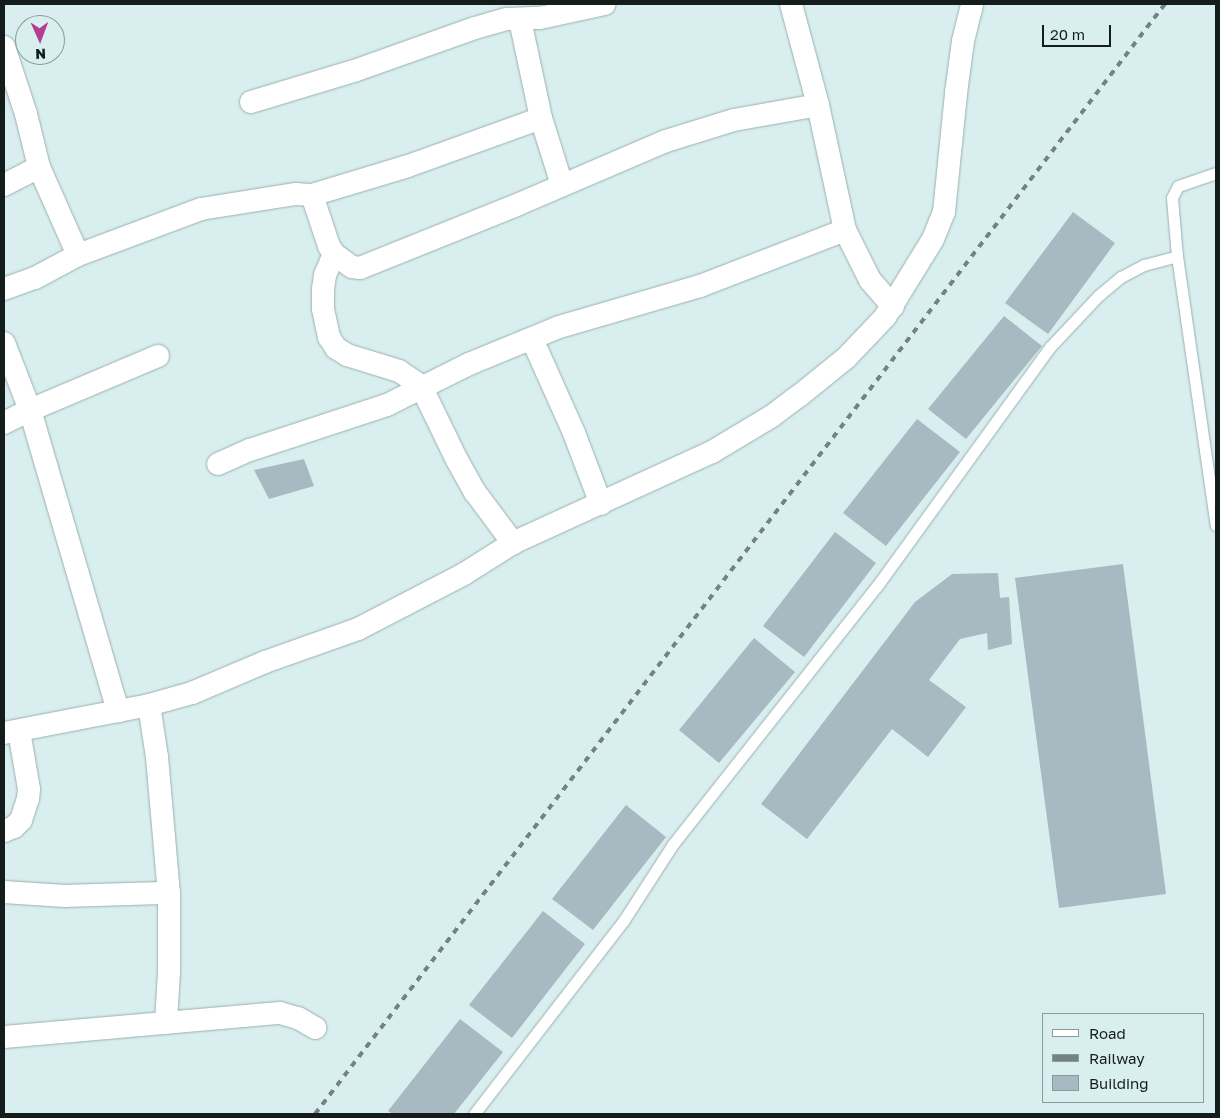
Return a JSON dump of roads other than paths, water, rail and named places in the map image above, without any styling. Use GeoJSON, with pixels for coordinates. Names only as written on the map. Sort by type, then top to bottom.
{"type":"FeatureCollection","features":[{"type":"Feature","properties":{"kind":"street"},"geometry":{"type":"LineString","coordinates":[[251,102],[354,71],[520,13],[605,4]]}},
{"type":"Feature","properties":{"kind":"street"},"geometry":{"type":"LineString","coordinates":[[792,4],[818,105],[846,230],[870,280],[893,306]]}},
{"type":"Feature","properties":{"kind":"street"},"geometry":{"type":"LineString","coordinates":[[4,831],[14,827],[21,820],[28,799],[29,789],[12,732],[149,705],[192,693],[265,662],[364,626],[464,574],[513,543],[712,452],[772,416],[846,358],[893,306],[933,239],[944,212],[963,40],[972,4]]}},
{"type":"Feature","properties":{"kind":"street"},"geometry":{"type":"LineString","coordinates":[[520,13],[541,118],[562,185]]}},
{"type":"Feature","properties":{"kind":"street"},"geometry":{"type":"LineString","coordinates":[[4,47],[26,114],[39,167],[78,255]]}},
{"type":"Feature","properties":{"kind":"street"},"geometry":{"type":"LineString","coordinates":[[312,196],[329,246],[334,254],[352,267],[360,268],[666,141],[706,128],[818,105]]}},
{"type":"Feature","properties":{"kind":"street"},"geometry":{"type":"LineString","coordinates":[[4,290],[35,278],[78,255],[209,208],[296,194],[312,196],[408,166],[541,118]]}},
{"type":"Feature","properties":{"kind":"street"},"geometry":{"type":"LineString","coordinates":[[4,185],[39,167]]}},
{"type":"Feature","properties":{"kind":"street"},"geometry":{"type":"LineString","coordinates":[[218,464],[250,450],[387,405],[421,386],[532,338],[624,307],[700,286],[846,230]]}},
{"type":"Feature","properties":{"kind":"street"},"geometry":{"type":"LineString","coordinates":[[334,254],[325,275],[323,290],[329,337],[336,348],[347,355],[400,371],[421,386],[471,484],[513,543]]}},
{"type":"Feature","properties":{"kind":"street"},"geometry":{"type":"LineString","coordinates":[[532,338],[574,433],[601,504]]}},
{"type":"Feature","properties":{"kind":"street"},"geometry":{"type":"LineString","coordinates":[[4,342],[30,410],[118,711]]}},
{"type":"Feature","properties":{"kind":"street"},"geometry":{"type":"LineString","coordinates":[[4,423],[30,410],[158,356]]}},
{"type":"Feature","properties":{"kind":"street"},"geometry":{"type":"LineString","coordinates":[[149,705],[157,757],[169,893],[170,972],[166,1023]]}},
{"type":"Feature","properties":{"kind":"street"},"geometry":{"type":"LineString","coordinates":[[4,892],[65,896],[169,893]]}},
{"type":"Feature","properties":{"kind":"street"},"geometry":{"type":"LineString","coordinates":[[4,1037],[280,1013],[298,1018],[315,1028]]}},
{"type":"Feature","properties":{"kind":"lane"},"geometry":{"type":"LineString","coordinates":[[1216,173],[1186,182],[1174,191],[1172,198],[1177,256],[1216,525]]}},
{"type":"Feature","properties":{"kind":"lane"},"geometry":{"type":"LineString","coordinates":[[474,1114],[624,920],[673,844],[877,586],[1050,347],[1098,296],[1120,277],[1144,265],[1177,256]]}},
{"type":"Feature","properties":{"kind":"railway"},"geometry":{"type":"LineString","coordinates":[[315,1114],[1165,4]]}}]}
